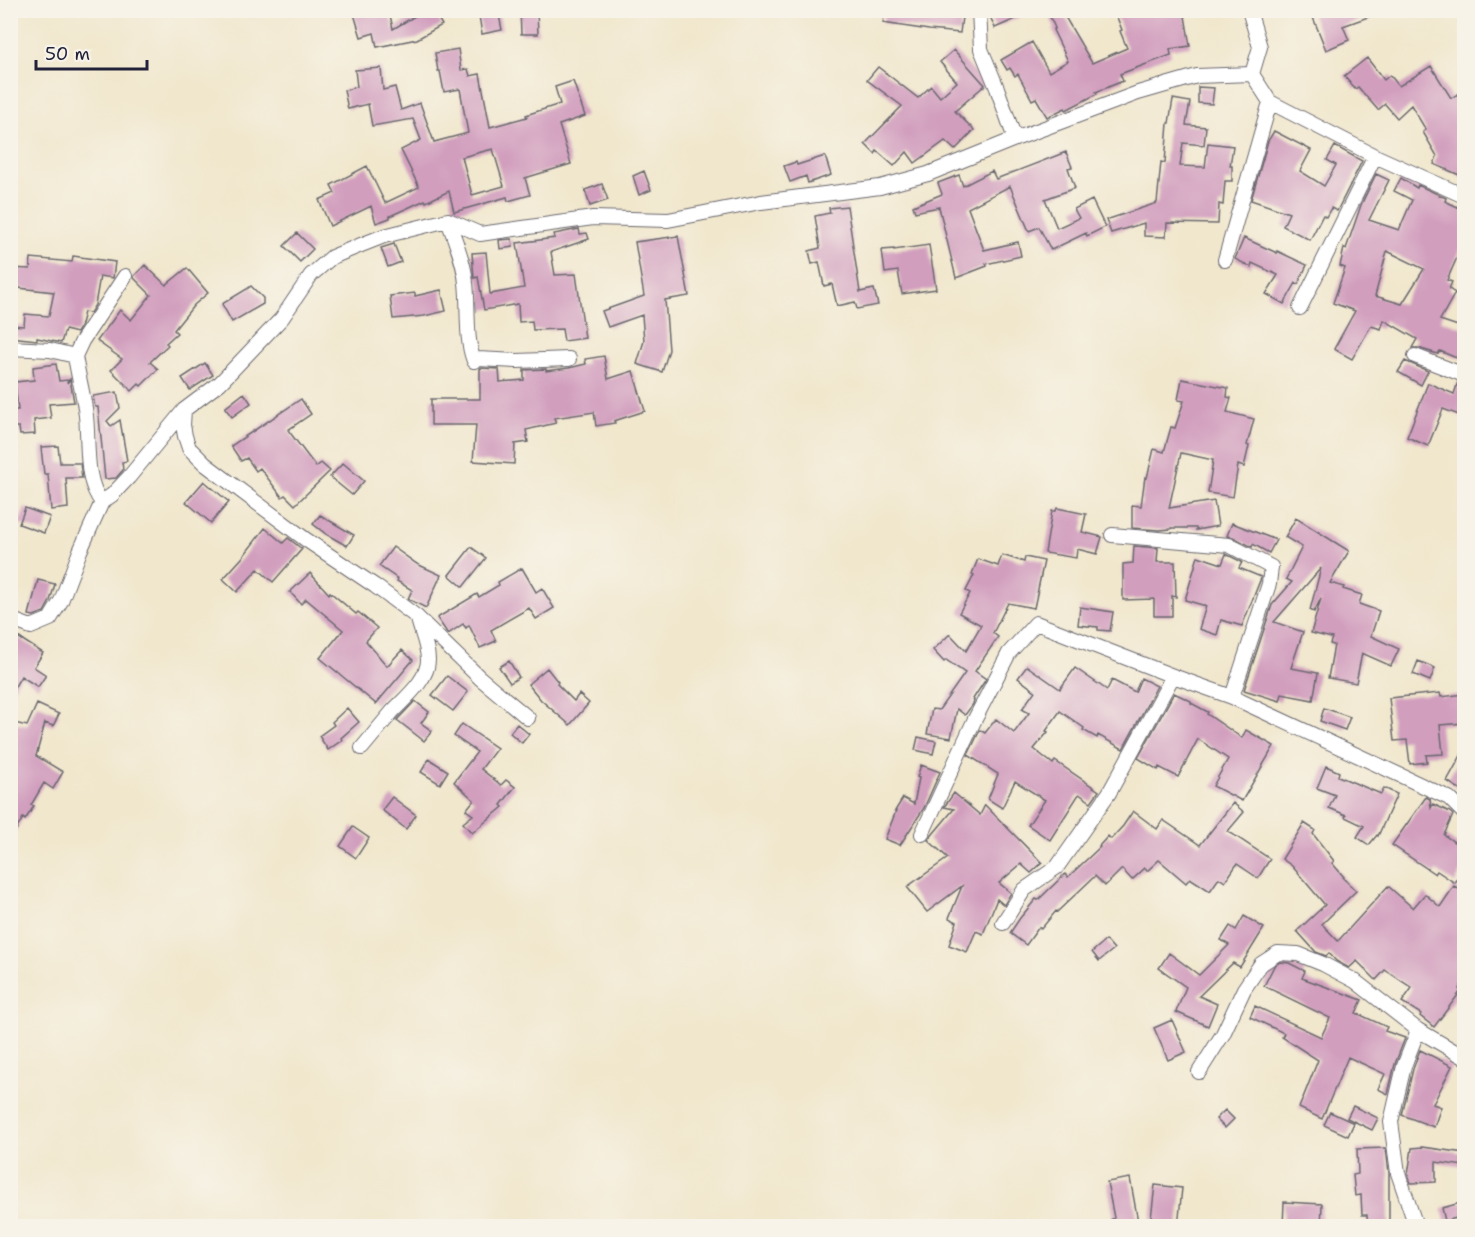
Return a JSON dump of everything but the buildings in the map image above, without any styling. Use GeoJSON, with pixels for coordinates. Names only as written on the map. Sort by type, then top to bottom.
{"type":"FeatureCollection","features":[{"type":"Feature","properties":{"kind":"street"},"geometry":{"type":"LineString","coordinates":[[979,10],[981,50],[1015,139]]}},
{"type":"Feature","properties":{"kind":"street"},"geometry":{"type":"LineString","coordinates":[[1249,10],[1260,47],[1252,74],[1270,102],[1375,156],[1464,196]]}},
{"type":"Feature","properties":{"kind":"street"},"geometry":{"type":"LineString","coordinates":[[10,619],[31,627],[50,619],[61,601],[102,502],[129,477],[184,410],[220,383],[239,364],[282,318],[311,275],[332,257],[384,236],[448,220],[480,234],[593,218],[668,220],[761,202],[880,187],[928,174],[1138,93],[1197,76],[1252,74]]}},
{"type":"Feature","properties":{"kind":"street"},"geometry":{"type":"LineString","coordinates":[[1225,260],[1270,102]]}},
{"type":"Feature","properties":{"kind":"street"},"geometry":{"type":"LineString","coordinates":[[1300,308],[1375,156]]}},
{"type":"Feature","properties":{"kind":"street"},"geometry":{"type":"LineString","coordinates":[[448,220],[462,260],[466,282],[470,350],[474,361],[478,359],[517,361],[569,359]]}},
{"type":"Feature","properties":{"kind":"street"},"geometry":{"type":"LineString","coordinates":[[102,502],[96,496],[92,479],[86,415],[75,357],[81,341],[125,276]]}},
{"type":"Feature","properties":{"kind":"street"},"geometry":{"type":"LineString","coordinates":[[10,348],[50,350],[75,357]]}},
{"type":"Feature","properties":{"kind":"street"},"geometry":{"type":"LineString","coordinates":[[1415,356],[1464,375]]}},
{"type":"Feature","properties":{"kind":"street"},"geometry":{"type":"LineString","coordinates":[[184,410],[183,425],[189,448],[205,464],[305,539],[417,617],[480,678],[528,718]]}},
{"type":"Feature","properties":{"kind":"street"},"geometry":{"type":"LineString","coordinates":[[1112,535],[1230,545],[1271,567],[1269,584],[1232,697]]}},
{"type":"Feature","properties":{"kind":"street"},"geometry":{"type":"LineString","coordinates":[[362,748],[424,675],[428,663],[428,652],[417,617]]}},
{"type":"Feature","properties":{"kind":"street"},"geometry":{"type":"LineString","coordinates":[[922,834],[974,721],[1009,653],[1036,622],[1232,697],[1449,798],[1464,813]]}},
{"type":"Feature","properties":{"kind":"street"},"geometry":{"type":"LineString","coordinates":[[1003,923],[1024,890],[1057,867],[1109,793],[1173,676]]}},
{"type":"Feature","properties":{"kind":"street"},"geometry":{"type":"LineString","coordinates":[[1199,1072],[1223,1034],[1244,989],[1261,964],[1278,952],[1298,954],[1355,981],[1418,1030],[1464,1057]]}},
{"type":"Feature","properties":{"kind":"street"},"geometry":{"type":"LineString","coordinates":[[1416,1227],[1398,1173],[1391,1122],[1404,1066],[1418,1030]]}}]}
